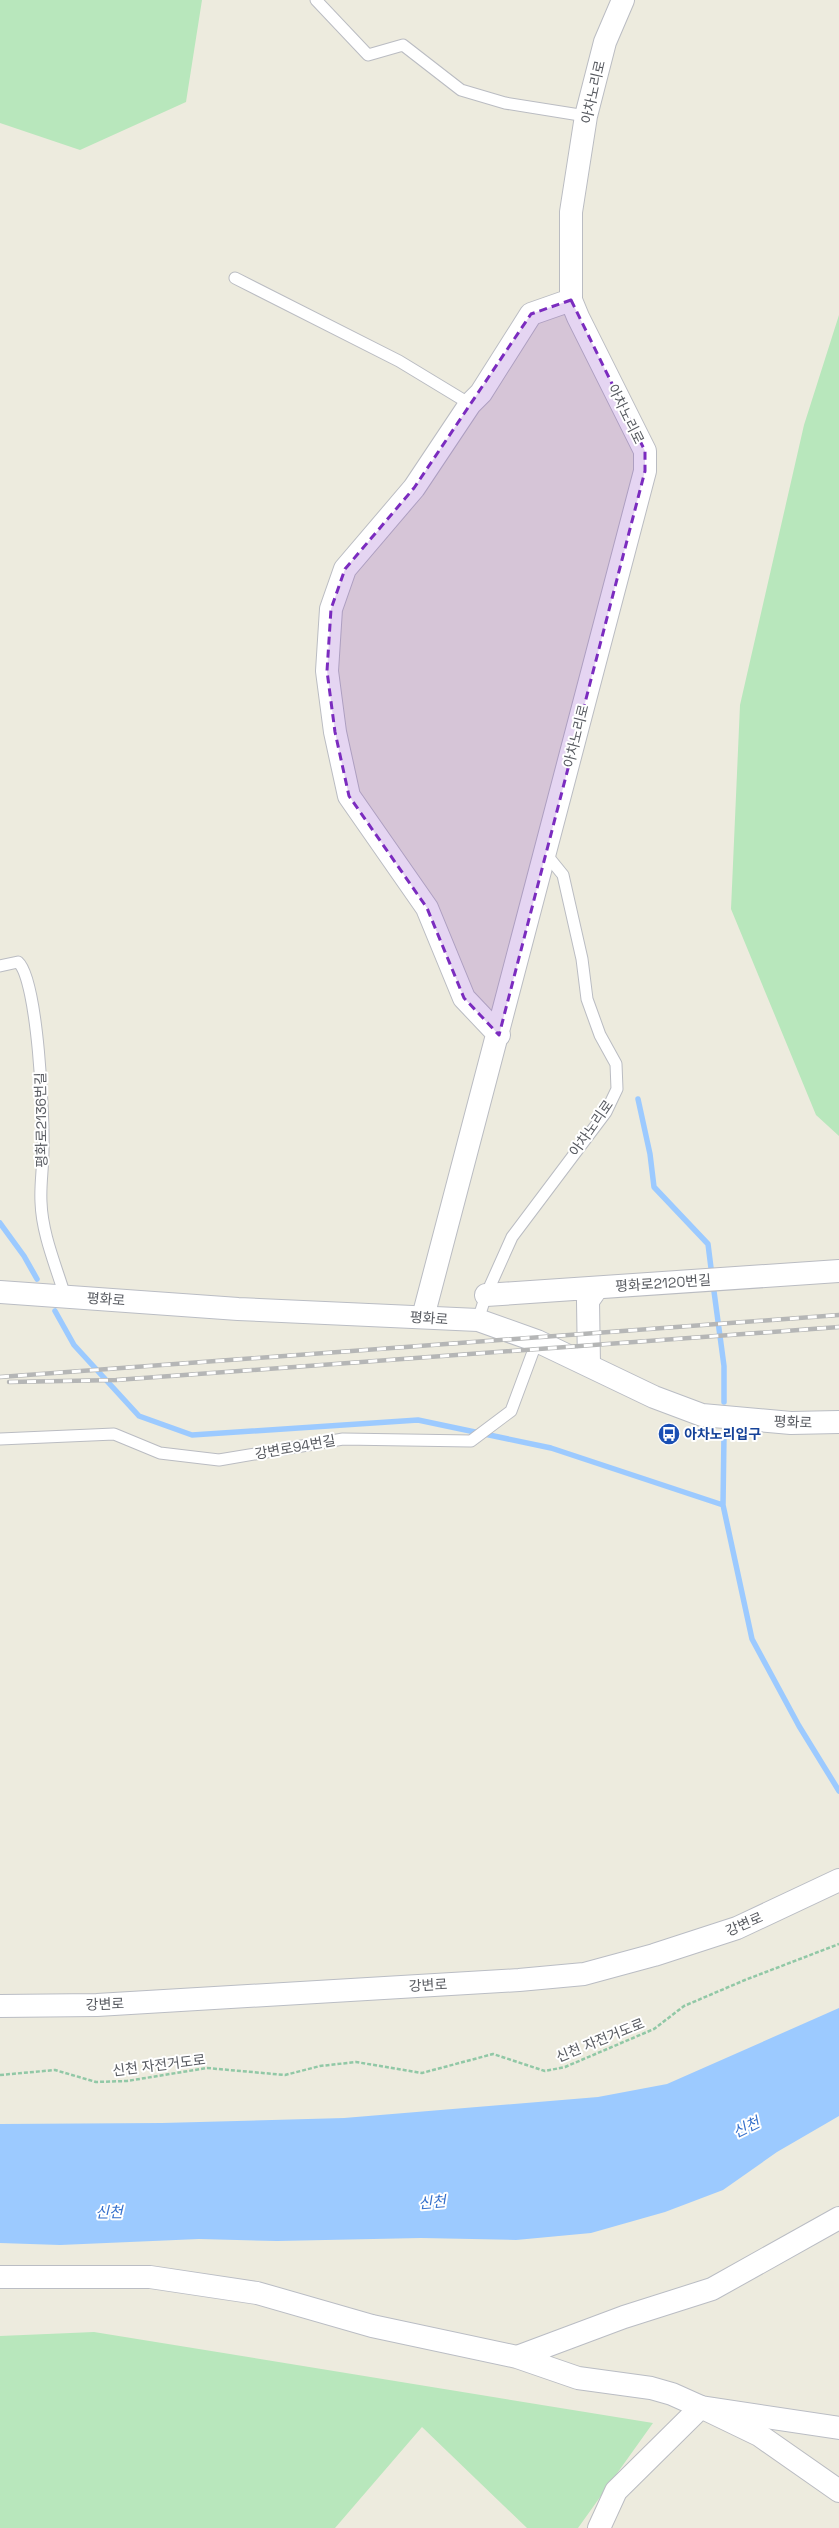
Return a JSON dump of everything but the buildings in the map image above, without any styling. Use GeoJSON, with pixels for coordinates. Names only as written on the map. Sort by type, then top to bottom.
{"type":"FeatureCollection","features":[{"type":"Feature","properties":{"kind":"street","name":"아차노리로"},"geometry":{"type":"LineString","coordinates":[[423,1317],[499,1035],[645,471],[645,451],[571,300],[571,212],[586,116],[605,42],[624,0]]}},
{"type":"Feature","properties":{"kind":"street"},"geometry":{"type":"LineString","coordinates":[[499,1035],[464,998],[427,908],[349,796],[335,732],[327,671],[331,609],[345,569],[414,488],[470,404],[481,393],[531,314],[571,300]]}},
{"type":"Feature","properties":{"kind":"street","name":"평화로2120번길"},"geometry":{"type":"LineString","coordinates":[[486,1295],[839,1271]]}},
{"type":"Feature","properties":{"kind":"street"},"geometry":{"type":"LineString","coordinates":[[589,1365],[588,1301],[597,1288]]}},
{"type":"Feature","properties":{"kind":"street","name":"평화로"},"geometry":{"type":"LineString","coordinates":[[0,1292],[238,1309],[478,1320],[537,1341],[668,1403],[702,1415],[791,1423],[839,1422]]}},
{"type":"Feature","properties":{"kind":"street","name":"강변로"},"geometry":{"type":"LineString","coordinates":[[0,2006],[97,2004],[519,1980],[584,1974],[654,1955],[737,1928],[839,1880]]}},
{"type":"Feature","properties":{"kind":"street"},"geometry":{"type":"LineString","coordinates":[[517,2358],[624,2316],[712,2288],[839,2218]]}},
{"type":"Feature","properties":{"kind":"street"},"geometry":{"type":"LineString","coordinates":[[0,2277],[150,2277],[257,2293],[372,2326],[517,2358],[578,2378],[658,2390],[701,2407],[759,2435],[839,2492]]}},
{"type":"Feature","properties":{"kind":"street"},"geometry":{"type":"LineString","coordinates":[[701,2407],[839,2428]]}},
{"type":"Feature","properties":{"kind":"street"},"geometry":{"type":"LineString","coordinates":[[599,2528],[616,2491],[701,2407]]}},
{"type":"Feature","properties":{"kind":"lane"},"geometry":{"type":"LineString","coordinates":[[316,0],[368,55],[403,45],[461,90],[505,103],[586,116]]}},
{"type":"Feature","properties":{"kind":"lane"},"geometry":{"type":"LineString","coordinates":[[235,278],[400,361],[470,404]]}},
{"type":"Feature","properties":{"kind":"lane","name":"아차노리로"},"geometry":{"type":"LineString","coordinates":[[478,1320],[486,1295],[512,1237],[606,1112],[617,1089],[616,1064],[600,1035],[587,999],[582,959],[563,875],[546,854]]}},
{"type":"Feature","properties":{"kind":"lane","name":"평화로2136번길"},"geometry":{"type":"LineString","coordinates":[[0,966],[18,962],[24,967],[30,995],[40,1071],[43,1149],[41,1203],[48,1240],[65,1296]]}},
{"type":"Feature","properties":{"kind":"lane","name":"강변로94번길"},"geometry":{"type":"LineString","coordinates":[[0,1439],[114,1434],[160,1453],[218,1460],[343,1439],[471,1440],[511,1411],[537,1341]]}},
{"type":"Feature","properties":{"kind":"path","name":"신천 자전거도로"},"geometry":{"type":"LineString","coordinates":[[0,2075],[55,2070],[96,2082],[207,2068],[285,2076],[320,2066],[356,2062],[422,2073],[493,2054],[545,2071],[565,2067],[654,2029],[684,2006],[745,1980],[839,1944]]}},
{"type":"Feature","properties":{"kind":"highlighted area"},"geometry":{"type":"Polygon","coordinates":[[[571,300],[645,451],[645,471],[499,1035],[464,998],[427,908],[349,796],[335,732],[327,671],[331,609],[345,569],[414,488],[531,314],[571,300]]]}},
{"type":"Feature","properties":{"kind":"green space"},"geometry":{"type":"Polygon","coordinates":[[[0,0],[202,0],[186,102],[80,150],[0,123],[0,0]]]}},
{"type":"Feature","properties":{"kind":"green space"},"geometry":{"type":"Polygon","coordinates":[[[839,315],[839,1136],[816,1115],[731,909],[740,705],[804,425],[839,315]]]}},
{"type":"Feature","properties":{"kind":"green space"},"geometry":{"type":"Polygon","coordinates":[[[94,2332],[653,2423],[578,2528],[527,2528],[422,2427],[335,2528],[0,2528],[0,2336],[94,2332]]]}},
{"type":"Feature","properties":{"kind":"water","name":"신천"},"geometry":{"type":"Polygon","coordinates":[[[839,2008],[839,2116],[777,2152],[723,2190],[665,2212],[591,2233],[516,2240],[421,2238],[277,2241],[199,2239],[60,2245],[0,2243],[0,2124],[162,2123],[344,2118],[598,2097],[667,2084],[839,2008]]]}},
{"type":"Feature","properties":{"kind":"waterway"},"geometry":{"type":"LineString","coordinates":[[638,1099],[650,1154],[654,1187],[708,1244],[712,1276]]}},
{"type":"Feature","properties":{"kind":"waterway"},"geometry":{"type":"LineString","coordinates":[[0,1223],[24,1256],[37,1279]]}},
{"type":"Feature","properties":{"kind":"waterway"},"geometry":{"type":"LineString","coordinates":[[713,1284],[724,1366],[724,1402]]}},
{"type":"Feature","properties":{"kind":"waterway"},"geometry":{"type":"LineString","coordinates":[[55,1311],[74,1345],[139,1416],[192,1435],[418,1420],[551,1448],[723,1505],[752,1639],[799,1726],[839,1791]]}},
{"type":"Feature","properties":{"kind":"waterway"},"geometry":{"type":"LineString","coordinates":[[723,1505],[724,1435]]}},
{"type":"Feature","properties":{"kind":"railway"},"geometry":{"type":"LineString","coordinates":[[0,1377],[839,1315]]}},
{"type":"Feature","properties":{"kind":"railway"},"geometry":{"type":"LineString","coordinates":[[9,1382],[116,1380],[839,1327]]}},
{"type":"Feature","properties":{"kind":"place","name":"아차노리입구"},"geometry":{"type":"Point","coordinates":[669,1434]}}]}
